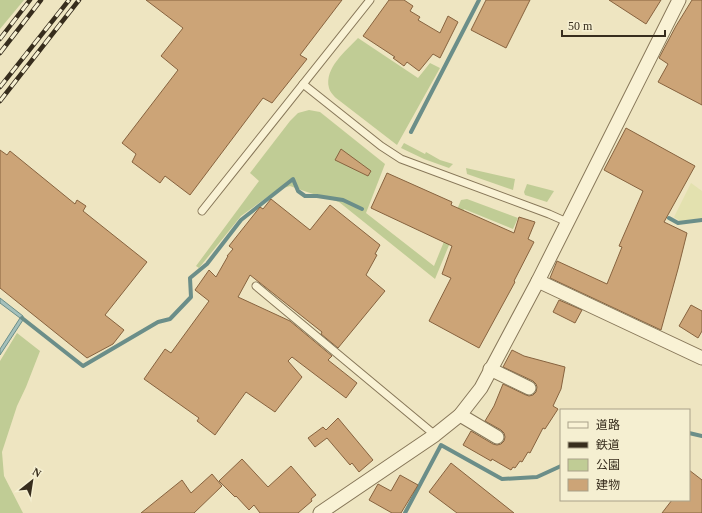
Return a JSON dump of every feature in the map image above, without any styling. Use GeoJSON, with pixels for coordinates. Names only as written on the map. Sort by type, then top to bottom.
{"type":"FeatureCollection","features":[{"type":"Feature","properties":{"kind":"street"},"geometry":{"type":"LineString","coordinates":[[320,513],[435,435],[460,414],[481,388],[538,281],[679,0]]}},
{"type":"Feature","properties":{"kind":"street"},"geometry":{"type":"LineString","coordinates":[[538,281],[700,353]]}},
{"type":"Feature","properties":{"kind":"street"},"geometry":{"type":"LineString","coordinates":[[490,369],[529,388]]}},
{"type":"Feature","properties":{"kind":"street"},"geometry":{"type":"LineString","coordinates":[[460,414],[497,437]]}},
{"type":"Feature","properties":{"kind":"lane"},"geometry":{"type":"LineString","coordinates":[[202,211],[370,0]]}},
{"type":"Feature","properties":{"kind":"lane"},"geometry":{"type":"LineString","coordinates":[[303,84],[381,146],[401,159],[567,222]]}},
{"type":"Feature","properties":{"kind":"lane"},"geometry":{"type":"LineString","coordinates":[[256,286],[435,435]]}},
{"type":"Feature","properties":{"kind":"shaded area"},"geometry":{"type":"Polygon","coordinates":[[[691,183],[702,191],[702,218],[680,221],[674,217],[691,183]]]}},
{"type":"Feature","properties":{"kind":"green space"},"geometry":{"type":"Polygon","coordinates":[[[0,0],[24,0],[0,29],[0,0]]]}},
{"type":"Feature","properties":{"kind":"green space"},"geometry":{"type":"Polygon","coordinates":[[[358,38],[418,78],[430,63],[440,68],[397,145],[336,98],[329,88],[328,81],[330,74],[337,60],[358,38]]]}},
{"type":"Feature","properties":{"kind":"green space"},"geometry":{"type":"Polygon","coordinates":[[[309,110],[320,112],[385,164],[366,213],[434,266],[461,200],[467,199],[518,218],[513,229],[464,209],[435,279],[339,202],[290,186],[277,190],[241,216],[199,268],[196,266],[259,181],[250,173],[290,121],[298,113],[309,110]]]}},
{"type":"Feature","properties":{"kind":"green space"},"geometry":{"type":"Polygon","coordinates":[[[404,143],[425,154],[426,152],[440,160],[453,164],[449,168],[424,159],[401,148],[404,143]]]}},
{"type":"Feature","properties":{"kind":"green space"},"geometry":{"type":"Polygon","coordinates":[[[466,168],[515,179],[513,190],[467,174],[466,168]]]}},
{"type":"Feature","properties":{"kind":"green space"},"geometry":{"type":"Polygon","coordinates":[[[527,184],[554,191],[547,202],[525,195],[524,192],[527,184]]]}},
{"type":"Feature","properties":{"kind":"green space"},"geometry":{"type":"Polygon","coordinates":[[[17,333],[40,351],[17,406],[2,452],[4,476],[23,513],[0,513],[0,361],[17,333]]]}},
{"type":"Feature","properties":{"kind":"water"},"geometry":{"type":"Polygon","coordinates":[[[0,298],[23,316],[23,320],[0,355],[0,349],[20,318],[0,303],[0,298]]]}},
{"type":"Feature","properties":{"kind":"building"},"geometry":{"type":"Polygon","coordinates":[[[146,0],[342,0],[300,55],[307,59],[272,103],[263,98],[190,195],[165,176],[160,183],[132,162],[136,154],[122,143],[178,70],[161,56],[183,28],[146,0]]]}},
{"type":"Feature","properties":{"kind":"building"},"geometry":{"type":"Polygon","coordinates":[[[389,0],[404,0],[413,6],[410,11],[420,17],[418,20],[440,33],[448,16],[458,22],[440,58],[433,54],[419,71],[407,62],[404,66],[393,58],[395,57],[363,36],[389,0]]]}},
{"type":"Feature","properties":{"kind":"building"},"geometry":{"type":"Polygon","coordinates":[[[486,0],[530,0],[506,48],[471,30],[486,0]]]}},
{"type":"Feature","properties":{"kind":"building"},"geometry":{"type":"Polygon","coordinates":[[[609,0],[661,0],[646,24],[609,0]]]}},
{"type":"Feature","properties":{"kind":"building"},"geometry":{"type":"Polygon","coordinates":[[[692,0],[702,0],[702,105],[658,82],[668,64],[659,58],[692,0]]]}},
{"type":"Feature","properties":{"kind":"building"},"geometry":{"type":"Polygon","coordinates":[[[626,128],[695,166],[664,222],[687,233],[661,330],[550,278],[557,261],[607,284],[622,247],[619,246],[643,191],[604,170],[626,128]]]}},
{"type":"Feature","properties":{"kind":"building"},"geometry":{"type":"Polygon","coordinates":[[[341,149],[371,171],[368,176],[335,160],[341,149]]]}},
{"type":"Feature","properties":{"kind":"building"},"geometry":{"type":"Polygon","coordinates":[[[0,150],[7,155],[10,151],[75,204],[77,200],[86,206],[83,211],[147,262],[105,315],[124,330],[113,344],[87,358],[0,288],[0,150]]]}},
{"type":"Feature","properties":{"kind":"building"},"geometry":{"type":"Polygon","coordinates":[[[387,173],[452,202],[451,205],[514,233],[519,217],[535,222],[528,239],[534,242],[514,281],[515,282],[479,348],[429,321],[451,278],[442,274],[452,246],[371,208],[387,173]]]}},
{"type":"Feature","properties":{"kind":"building"},"geometry":{"type":"Polygon","coordinates":[[[271,199],[310,230],[330,205],[380,245],[375,254],[377,255],[366,275],[385,291],[338,348],[321,334],[322,332],[250,275],[238,297],[290,321],[332,356],[328,360],[357,383],[346,398],[292,357],[288,361],[302,377],[275,412],[246,392],[215,435],[197,421],[199,418],[144,379],[165,349],[171,353],[209,301],[195,290],[209,270],[216,277],[227,256],[233,249],[229,246],[260,207],[263,209],[271,199]]]}},
{"type":"Feature","properties":{"kind":"building"},"geometry":{"type":"Polygon","coordinates":[[[559,300],[582,310],[575,323],[553,312],[559,300]]]}},
{"type":"Feature","properties":{"kind":"building"},"geometry":{"type":"Polygon","coordinates":[[[691,305],[702,311],[702,331],[698,338],[679,326],[691,305]]]}},
{"type":"Feature","properties":{"kind":"building"},"geometry":{"type":"Polygon","coordinates":[[[512,350],[524,356],[565,367],[561,389],[553,406],[558,409],[545,429],[543,428],[530,453],[528,452],[522,462],[520,461],[515,468],[513,467],[511,470],[492,459],[491,461],[463,445],[471,431],[493,444],[501,444],[504,441],[504,433],[485,421],[494,406],[503,384],[529,396],[536,392],[537,387],[533,381],[503,367],[512,350]]]}},
{"type":"Feature","properties":{"kind":"building"},"geometry":{"type":"Polygon","coordinates":[[[338,418],[373,460],[359,472],[352,463],[350,465],[327,438],[315,447],[308,438],[323,427],[326,430],[338,418]]]}},
{"type":"Feature","properties":{"kind":"building"},"geometry":{"type":"Polygon","coordinates":[[[242,459],[268,487],[291,466],[316,495],[311,499],[312,501],[298,513],[260,513],[254,505],[249,510],[219,481],[242,459]]]}},
{"type":"Feature","properties":{"kind":"building"},"geometry":{"type":"Polygon","coordinates":[[[451,463],[514,513],[457,513],[429,492],[451,463]]]}},
{"type":"Feature","properties":{"kind":"building"},"geometry":{"type":"Polygon","coordinates":[[[690,471],[702,480],[702,513],[662,513],[671,501],[690,501],[690,471]]]}},
{"type":"Feature","properties":{"kind":"building"},"geometry":{"type":"Polygon","coordinates":[[[212,474],[222,486],[194,513],[141,513],[182,480],[191,493],[212,474]]]}},
{"type":"Feature","properties":{"kind":"building"},"geometry":{"type":"Polygon","coordinates":[[[400,475],[418,485],[401,513],[392,513],[369,500],[378,484],[391,491],[400,475]]]}},
{"type":"Feature","properties":{"kind":"waterway"},"geometry":{"type":"LineString","coordinates":[[411,132],[479,0]]}},
{"type":"Feature","properties":{"kind":"waterway"},"geometry":{"type":"LineString","coordinates":[[22,318],[83,366],[158,322],[170,319],[191,297],[190,278],[207,264],[241,220],[293,179],[298,191],[305,196],[317,196],[343,200],[362,209]]}},
{"type":"Feature","properties":{"kind":"waterway"},"geometry":{"type":"LineString","coordinates":[[669,218],[678,223],[702,220]]}},
{"type":"Feature","properties":{"kind":"waterway"},"geometry":{"type":"LineString","coordinates":[[690,433],[702,436]]}},
{"type":"Feature","properties":{"kind":"waterway"},"geometry":{"type":"LineString","coordinates":[[405,513],[441,445],[502,479],[537,477],[560,466]]}},
{"type":"Feature","properties":{"kind":"railway"},"geometry":{"type":"LineString","coordinates":[[0,39],[30,0]]}},
{"type":"Feature","properties":{"kind":"railway"},"geometry":{"type":"LineString","coordinates":[[0,53],[41,0]]}},
{"type":"Feature","properties":{"kind":"railway"},"geometry":{"type":"LineString","coordinates":[[0,87],[69,0]]}},
{"type":"Feature","properties":{"kind":"railway"},"geometry":{"type":"LineString","coordinates":[[0,101],[79,0]]}}]}
